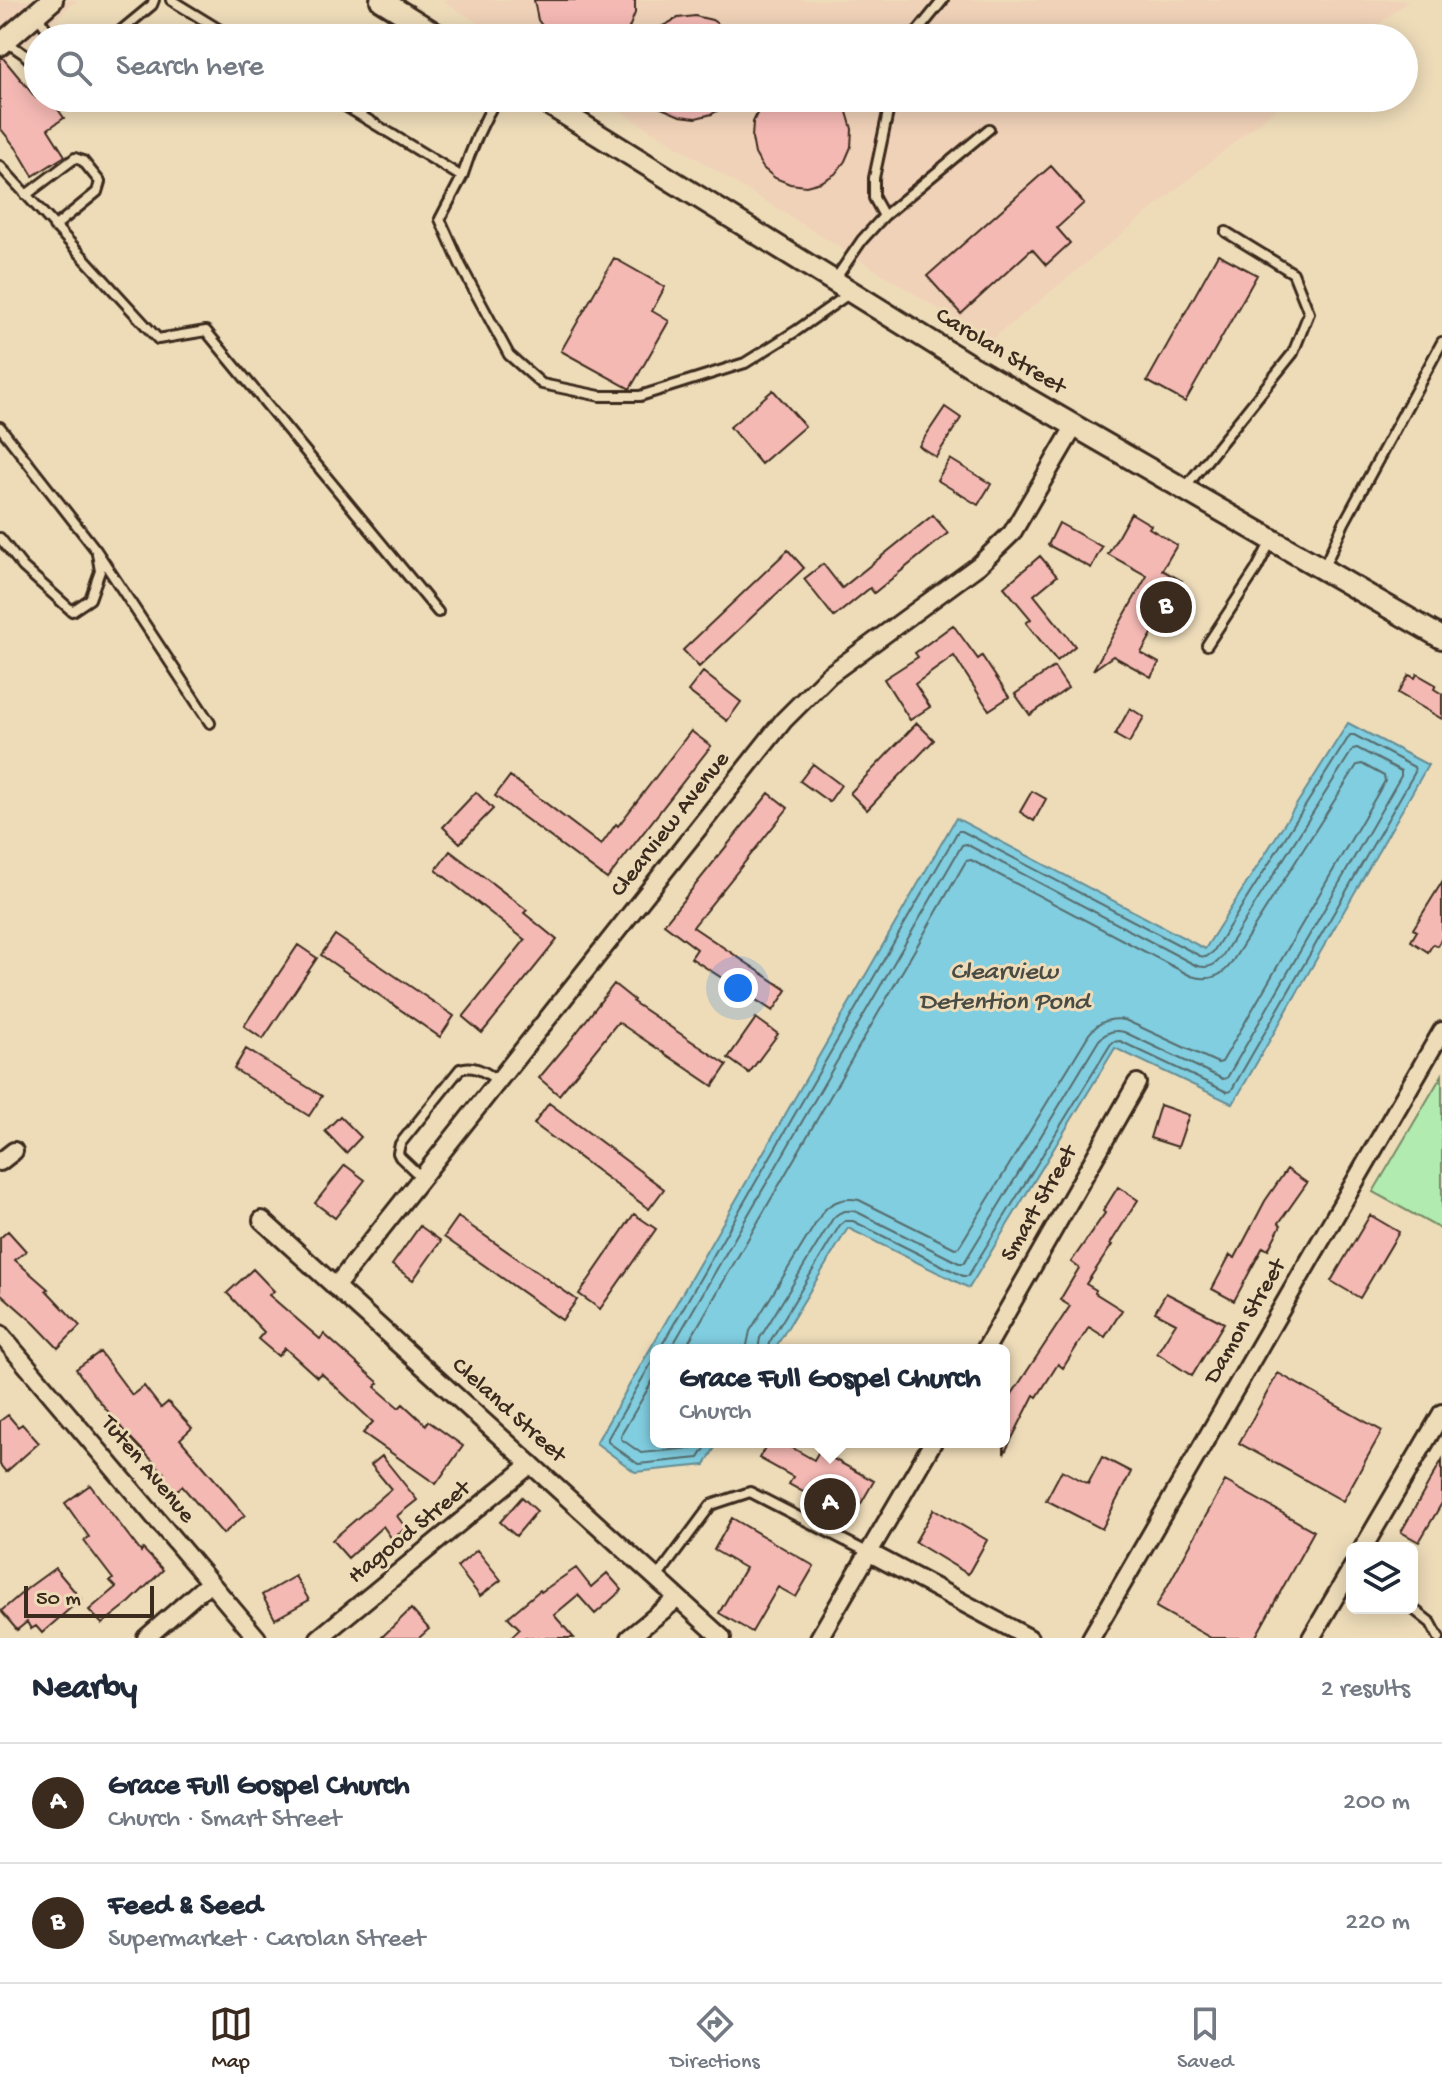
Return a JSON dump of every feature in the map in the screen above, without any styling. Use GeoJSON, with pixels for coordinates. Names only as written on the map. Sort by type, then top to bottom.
{"type":"FeatureCollection","features":[{"type":"Feature","properties":{"kind":"street"},"geometry":{"type":"LineString","coordinates":[[24,24],[52,0]]}},
{"type":"Feature","properties":{"kind":"street"},"geometry":{"type":"LineString","coordinates":[[381,0],[420,24]]}},
{"type":"Feature","properties":{"kind":"street"},"geometry":{"type":"LineString","coordinates":[[2,43],[24,24]]}},
{"type":"Feature","properties":{"kind":"street","name":"Carolan Street"},"geometry":{"type":"LineString","coordinates":[[561,112],[969,365],[1442,638]]}},
{"type":"Feature","properties":{"kind":"street","name":"Clearview Avenue"},"geometry":{"type":"LineString","coordinates":[[335,1287],[784,720],[829,675],[979,565],[1012,533],[1074,427]]}},
{"type":"Feature","properties":{"kind":"street","name":"Damon Street"},"geometry":{"type":"LineString","coordinates":[[1091,1638],[1442,1031]]}},
{"type":"Feature","properties":{"kind":"street","name":"Smart Street"},"geometry":{"type":"LineString","coordinates":[[988,1344],[1137,1083]]}},
{"type":"Feature","properties":{"kind":"street"},"geometry":{"type":"LineString","coordinates":[[0,1162],[14,1151]]}},
{"type":"Feature","properties":{"kind":"street","name":"Cleland Street"},"geometry":{"type":"LineString","coordinates":[[262,1220],[722,1638]]}},
{"type":"Feature","properties":{"kind":"street","name":"Tuten Avenue"},"geometry":{"type":"LineString","coordinates":[[0,1334],[257,1638]]}},
{"type":"Feature","properties":{"kind":"street"},"geometry":{"type":"LineString","coordinates":[[1367,1542],[1442,1413]]}},
{"type":"Feature","properties":{"kind":"street"},"geometry":{"type":"LineString","coordinates":[[819,1638],[930,1448]]}},
{"type":"Feature","properties":{"kind":"street","name":"Hagood Street"},"geometry":{"type":"LineString","coordinates":[[319,1638],[531,1464]]}},
{"type":"Feature","properties":{"kind":"street"},"geometry":{"type":"LineString","coordinates":[[870,1553],[1029,1638]]}},
{"type":"Feature","properties":{"kind":"street"},"geometry":{"type":"LineString","coordinates":[[1311,1638],[1346,1578]]}},
{"type":"Feature","properties":{"kind":"street"},"geometry":{"type":"LineString","coordinates":[[146,1638],[210,1582]]}},
{"type":"Feature","properties":{"kind":"street"},"geometry":{"type":"LineString","coordinates":[[629,1638],[678,1598]]}},
{"type":"Feature","properties":{"kind":"lane"},"geometry":{"type":"LineString","coordinates":[[129,24],[154,0]]}},
{"type":"Feature","properties":{"kind":"lane"},"geometry":{"type":"LineString","coordinates":[[171,0],[210,24]]}},
{"type":"Feature","properties":{"kind":"lane"},"geometry":{"type":"LineString","coordinates":[[923,24],[943,0]]}},
{"type":"Feature","properties":{"kind":"lane"},"geometry":{"type":"LineString","coordinates":[[36,14],[43,24]]}},
{"type":"Feature","properties":{"kind":"lane"},"geometry":{"type":"LineString","coordinates":[[2,43],[24,54]]}},
{"type":"Feature","properties":{"kind":"lane"},"geometry":{"type":"LineString","coordinates":[[355,112],[462,177]]}},
{"type":"Feature","properties":{"kind":"lane"},"geometry":{"type":"LineString","coordinates":[[488,112],[462,177],[440,219],[461,266],[509,355],[542,384],[600,396],[640,396],[745,363],[796,331],[842,287],[854,251],[884,216],[989,129]]}},
{"type":"Feature","properties":{"kind":"lane"},"geometry":{"type":"LineString","coordinates":[[884,216],[874,198],[874,178],[888,112]]}},
{"type":"Feature","properties":{"kind":"lane"},"geometry":{"type":"LineString","coordinates":[[26,195],[75,158],[83,161],[100,182],[97,192],[54,227]]}},
{"type":"Feature","properties":{"kind":"lane"},"geometry":{"type":"LineString","coordinates":[[0,166],[158,339],[206,331],[438,612]]}},
{"type":"Feature","properties":{"kind":"lane"},"geometry":{"type":"LineString","coordinates":[[1184,490],[1293,353],[1309,313],[1293,273],[1226,232]]}},
{"type":"Feature","properties":{"kind":"lane"},"geometry":{"type":"LineString","coordinates":[[1322,570],[1344,523],[1442,342]]}},
{"type":"Feature","properties":{"kind":"lane"},"geometry":{"type":"LineString","coordinates":[[0,427],[96,550],[210,723]]}},
{"type":"Feature","properties":{"kind":"lane"},"geometry":{"type":"LineString","coordinates":[[0,538],[23,567],[72,611],[90,599],[100,571],[96,550]]}},
{"type":"Feature","properties":{"kind":"lane"},"geometry":{"type":"LineString","coordinates":[[1207,645],[1256,570],[1271,540]]}},
{"type":"Feature","properties":{"kind":"lane"},"geometry":{"type":"LineString","coordinates":[[422,1178],[400,1157],[400,1144],[460,1069],[468,1066],[478,1069],[499,1081]]}},
{"type":"Feature","properties":{"kind":"lane"},"geometry":{"type":"LineString","coordinates":[[656,1579],[711,1505],[750,1492],[870,1553]]}},
{"type":"Feature","properties":{"kind":"lane"},"geometry":{"type":"LineString","coordinates":[[1418,1613],[1431,1623],[1439,1638]]}},
{"type":"Feature","properties":{"kind":"shaded area"},"geometry":{"type":"Polygon","coordinates":[[[0,0],[78,0],[49,24],[24,24],[24,45],[0,65],[0,0]]]}},
{"type":"Feature","properties":{"kind":"shaded area"},"geometry":{"type":"Polygon","coordinates":[[[441,0],[1409,0],[1379,24],[480,24],[441,0]]]}},
{"type":"Feature","properties":{"kind":"shaded area"},"geometry":{"type":"Polygon","coordinates":[[[622,112],[1272,112],[990,341],[622,112]]]}},
{"type":"Feature","properties":{"kind":"green space"},"geometry":{"type":"Polygon","coordinates":[[[1442,1075],[1442,1230],[1373,1192],[1442,1075]]]}},
{"type":"Feature","properties":{"kind":"water","name":"Clearview Detention Pond"},"geometry":{"type":"Polygon","coordinates":[[[1348,723],[1428,765],[1233,1104],[1115,1048],[969,1288],[848,1228],[778,1344],[653,1344],[956,818],[1205,949],[1348,723]]]}},
{"type":"Feature","properties":{"kind":"water","name":"Clearview Detention Pond"},"geometry":{"type":"Polygon","coordinates":[[[650,1349],[650,1448],[715,1448],[705,1465],[635,1472],[596,1443],[650,1349]]]}},
{"type":"Feature","properties":{"kind":"building"},"geometry":{"type":"Polygon","coordinates":[[[534,0],[635,0],[631,24],[541,24],[534,0]]]}},
{"type":"Feature","properties":{"kind":"building"},"geometry":{"type":"Polygon","coordinates":[[[695,16],[718,24],[667,24],[678,18],[695,16]]]}},
{"type":"Feature","properties":{"kind":"building"},"geometry":{"type":"Polygon","coordinates":[[[0,58],[3,58],[24,83],[24,112],[60,112],[64,118],[48,129],[65,156],[33,176],[0,128],[0,58]]]}},
{"type":"Feature","properties":{"kind":"building"},"geometry":{"type":"Polygon","coordinates":[[[671,112],[715,112],[696,118],[671,112]]]}},
{"type":"Feature","properties":{"kind":"building"},"geometry":{"type":"Polygon","coordinates":[[[758,112],[847,112],[852,129],[851,147],[835,174],[806,186],[790,184],[775,178],[763,168],[755,154],[753,122],[758,112]]]}},
{"type":"Feature","properties":{"kind":"building"},"geometry":{"type":"Polygon","coordinates":[[[1051,166],[1084,203],[1057,228],[1070,243],[1046,265],[1032,249],[961,314],[927,276],[1051,166]]]}},
{"type":"Feature","properties":{"kind":"building"},"geometry":{"type":"Polygon","coordinates":[[[1218,254],[1257,275],[1185,402],[1147,381],[1218,254]]]}},
{"type":"Feature","properties":{"kind":"building"},"geometry":{"type":"Polygon","coordinates":[[[614,258],[665,287],[652,311],[669,321],[630,389],[561,351],[614,258]]]}},
{"type":"Feature","properties":{"kind":"building"},"geometry":{"type":"Polygon","coordinates":[[[773,390],[805,426],[761,464],[730,427],[773,390]]]}},
{"type":"Feature","properties":{"kind":"building"},"geometry":{"type":"Polygon","coordinates":[[[945,407],[961,418],[936,457],[919,446],[945,407]]]}},
{"type":"Feature","properties":{"kind":"building"},"geometry":{"type":"Polygon","coordinates":[[[950,459],[991,484],[978,505],[937,480],[950,459]]]}},
{"type":"Feature","properties":{"kind":"building"},"geometry":{"type":"Polygon","coordinates":[[[1131,513],[1177,545],[1162,570],[1182,581],[1141,653],[1159,663],[1151,677],[1113,656],[1093,670],[1147,576],[1108,554],[1131,513]]]}},
{"type":"Feature","properties":{"kind":"building"},"geometry":{"type":"Polygon","coordinates":[[[933,515],[948,533],[874,593],[870,588],[834,617],[804,579],[823,564],[842,588],[933,515]]]}},
{"type":"Feature","properties":{"kind":"building"},"geometry":{"type":"Polygon","coordinates":[[[1059,523],[1102,547],[1091,568],[1048,545],[1059,523]]]}},
{"type":"Feature","properties":{"kind":"building"},"geometry":{"type":"Polygon","coordinates":[[[788,550],[804,568],[699,667],[683,650],[788,550]]]}},
{"type":"Feature","properties":{"kind":"building"},"geometry":{"type":"Polygon","coordinates":[[[1040,556],[1057,576],[1034,595],[1075,646],[1057,661],[1026,623],[1031,619],[1004,587],[1040,556]]]}},
{"type":"Feature","properties":{"kind":"building"},"geometry":{"type":"Polygon","coordinates":[[[953,625],[978,659],[982,656],[1009,697],[989,710],[954,656],[915,684],[930,707],[910,720],[884,679],[918,657],[915,653],[953,625]]]}},
{"type":"Feature","properties":{"kind":"building"},"geometry":{"type":"Polygon","coordinates":[[[1054,667],[1068,688],[1030,715],[1015,694],[1054,667]]]}},
{"type":"Feature","properties":{"kind":"building"},"geometry":{"type":"Polygon","coordinates":[[[703,672],[741,702],[727,721],[688,691],[703,672]]]}},
{"type":"Feature","properties":{"kind":"building"},"geometry":{"type":"Polygon","coordinates":[[[1417,674],[1436,685],[1434,689],[1442,694],[1442,719],[1398,693],[1409,675],[1415,678],[1417,674]]]}},
{"type":"Feature","properties":{"kind":"building"},"geometry":{"type":"Polygon","coordinates":[[[1130,708],[1144,717],[1129,743],[1115,735],[1130,708]]]}},
{"type":"Feature","properties":{"kind":"building"},"geometry":{"type":"Polygon","coordinates":[[[917,723],[934,740],[867,810],[850,793],[917,723]]]}},
{"type":"Feature","properties":{"kind":"building"},"geometry":{"type":"Polygon","coordinates":[[[691,731],[711,746],[607,879],[495,796],[510,776],[601,845],[691,731]]]}},
{"type":"Feature","properties":{"kind":"building"},"geometry":{"type":"Polygon","coordinates":[[[813,764],[841,785],[829,802],[800,781],[813,764]]]}},
{"type":"Feature","properties":{"kind":"building"},"geometry":{"type":"Polygon","coordinates":[[[1032,791],[1046,799],[1034,821],[1020,812],[1032,791]]]}},
{"type":"Feature","properties":{"kind":"building"},"geometry":{"type":"Polygon","coordinates":[[[476,792],[493,809],[460,843],[443,827],[476,792]]]}},
{"type":"Feature","properties":{"kind":"building"},"geometry":{"type":"Polygon","coordinates":[[[769,793],[788,808],[693,927],[787,990],[773,1011],[691,958],[697,949],[664,924],[769,793]]]}},
{"type":"Feature","properties":{"kind":"building"},"geometry":{"type":"Polygon","coordinates":[[[450,851],[527,910],[524,913],[557,940],[482,1033],[463,1017],[525,940],[436,870],[450,851]]]}},
{"type":"Feature","properties":{"kind":"building"},"geometry":{"type":"Polygon","coordinates":[[[1442,882],[1442,938],[1428,952],[1411,941],[1417,931],[1413,929],[1442,882]]]}},
{"type":"Feature","properties":{"kind":"building"},"geometry":{"type":"Polygon","coordinates":[[[335,935],[454,1016],[440,1037],[321,955],[335,935]]]}},
{"type":"Feature","properties":{"kind":"building"},"geometry":{"type":"Polygon","coordinates":[[[298,945],[317,958],[263,1039],[244,1026],[298,945]]]}},
{"type":"Feature","properties":{"kind":"building"},"geometry":{"type":"Polygon","coordinates":[[[614,984],[633,1002],[727,1065],[713,1086],[618,1022],[559,1095],[539,1078],[614,984]]]}},
{"type":"Feature","properties":{"kind":"building"},"geometry":{"type":"Polygon","coordinates":[[[756,1018],[778,1034],[749,1073],[728,1058],[756,1018]]]}},
{"type":"Feature","properties":{"kind":"building"},"geometry":{"type":"Polygon","coordinates":[[[246,1049],[322,1096],[309,1116],[234,1069],[246,1049]]]}},
{"type":"Feature","properties":{"kind":"building"},"geometry":{"type":"Polygon","coordinates":[[[549,1103],[664,1189],[649,1209],[534,1124],[549,1103]]]}},
{"type":"Feature","properties":{"kind":"building"},"geometry":{"type":"Polygon","coordinates":[[[1160,1105],[1189,1115],[1178,1147],[1150,1138],[1160,1105]]]}},
{"type":"Feature","properties":{"kind":"building"},"geometry":{"type":"Polygon","coordinates":[[[340,1116],[361,1137],[346,1153],[325,1131],[340,1116]]]}},
{"type":"Feature","properties":{"kind":"building"},"geometry":{"type":"Polygon","coordinates":[[[345,1165],[365,1180],[335,1218],[315,1203],[345,1165]]]}},
{"type":"Feature","properties":{"kind":"building"},"geometry":{"type":"Polygon","coordinates":[[[1287,1169],[1307,1183],[1279,1223],[1281,1225],[1268,1250],[1263,1247],[1234,1301],[1212,1289],[1230,1255],[1235,1258],[1265,1201],[1287,1169]]]}},
{"type":"Feature","properties":{"kind":"building"},"geometry":{"type":"Polygon","coordinates":[[[1118,1187],[1138,1200],[1086,1284],[1122,1310],[1105,1337],[1089,1327],[1063,1368],[1058,1364],[1037,1397],[1034,1395],[1010,1442],[1010,1397],[1070,1306],[1060,1300],[1079,1268],[1071,1262],[1105,1213],[1103,1211],[1118,1187]]]}},
{"type":"Feature","properties":{"kind":"building"},"geometry":{"type":"Polygon","coordinates":[[[634,1214],[656,1229],[600,1309],[579,1294],[634,1214]]]}},
{"type":"Feature","properties":{"kind":"building"},"geometry":{"type":"Polygon","coordinates":[[[1370,1215],[1399,1232],[1360,1298],[1331,1281],[1370,1215]]]}},
{"type":"Feature","properties":{"kind":"building"},"geometry":{"type":"Polygon","coordinates":[[[458,1217],[577,1300],[562,1320],[444,1237],[458,1217]]]}},
{"type":"Feature","properties":{"kind":"building"},"geometry":{"type":"Polygon","coordinates":[[[420,1226],[441,1241],[413,1280],[392,1265],[420,1226]]]}},
{"type":"Feature","properties":{"kind":"building"},"geometry":{"type":"Polygon","coordinates":[[[8,1231],[26,1251],[15,1260],[48,1289],[80,1326],[58,1348],[0,1293],[0,1238],[8,1231]]]}},
{"type":"Feature","properties":{"kind":"building"},"geometry":{"type":"Polygon","coordinates":[[[253,1269],[274,1291],[269,1295],[320,1339],[324,1334],[379,1383],[375,1387],[399,1408],[403,1404],[426,1425],[428,1421],[463,1446],[436,1484],[363,1433],[373,1422],[321,1373],[317,1377],[285,1348],[278,1356],[258,1339],[264,1332],[227,1293],[253,1269]]]}},
{"type":"Feature","properties":{"kind":"building"},"geometry":{"type":"Polygon","coordinates":[[[1166,1293],[1224,1323],[1192,1376],[1157,1353],[1176,1323],[1155,1312],[1166,1293]]]}},
{"type":"Feature","properties":{"kind":"building"},"geometry":{"type":"Polygon","coordinates":[[[100,1352],[132,1395],[144,1386],[161,1408],[168,1402],[192,1428],[180,1439],[245,1515],[223,1534],[182,1486],[172,1495],[158,1478],[164,1473],[124,1431],[76,1369],[100,1352]]]}},
{"type":"Feature","properties":{"kind":"building"},"geometry":{"type":"Polygon","coordinates":[[[1278,1373],[1382,1431],[1343,1501],[1239,1443],[1278,1373]]]}},
{"type":"Feature","properties":{"kind":"building"},"geometry":{"type":"Polygon","coordinates":[[[8,1415],[18,1427],[22,1424],[39,1443],[6,1472],[0,1465],[0,1421],[8,1415]]]}},
{"type":"Feature","properties":{"kind":"building"},"geometry":{"type":"Polygon","coordinates":[[[765,1448],[793,1448],[814,1460],[819,1451],[874,1481],[852,1519],[789,1484],[793,1477],[759,1458],[765,1448]]]}},
{"type":"Feature","properties":{"kind":"building"},"geometry":{"type":"Polygon","coordinates":[[[382,1456],[417,1500],[397,1516],[406,1528],[392,1539],[383,1526],[348,1558],[332,1540],[391,1489],[371,1465],[382,1456]]]}},
{"type":"Feature","properties":{"kind":"building"},"geometry":{"type":"Polygon","coordinates":[[[1102,1457],[1131,1472],[1102,1529],[1046,1500],[1062,1470],[1088,1484],[1102,1457]]]}},
{"type":"Feature","properties":{"kind":"building"},"geometry":{"type":"Polygon","coordinates":[[[1442,1460],[1442,1503],[1419,1542],[1401,1532],[1442,1460]]]}},
{"type":"Feature","properties":{"kind":"building"},"geometry":{"type":"Polygon","coordinates":[[[1225,1481],[1314,1531],[1255,1638],[1211,1638],[1156,1607],[1225,1481]]]}},
{"type":"Feature","properties":{"kind":"building"},"geometry":{"type":"Polygon","coordinates":[[[90,1485],[141,1552],[143,1549],[163,1570],[102,1624],[89,1610],[116,1587],[84,1541],[89,1537],[65,1503],[90,1485]]]}},
{"type":"Feature","properties":{"kind":"building"},"geometry":{"type":"Polygon","coordinates":[[[522,1497],[537,1511],[516,1536],[500,1522],[522,1497]]]}},
{"type":"Feature","properties":{"kind":"building"},"geometry":{"type":"Polygon","coordinates":[[[934,1509],[987,1540],[968,1574],[915,1542],[934,1509]]]}},
{"type":"Feature","properties":{"kind":"building"},"geometry":{"type":"Polygon","coordinates":[[[732,1518],[814,1566],[796,1597],[778,1587],[752,1632],[719,1613],[745,1568],[714,1550],[732,1518]]]}},
{"type":"Feature","properties":{"kind":"building"},"geometry":{"type":"Polygon","coordinates":[[[477,1550],[501,1580],[480,1596],[457,1567],[477,1550]]]}},
{"type":"Feature","properties":{"kind":"building"},"geometry":{"type":"Polygon","coordinates":[[[55,1568],[81,1599],[42,1633],[36,1626],[31,1629],[27,1622],[17,1630],[1,1611],[55,1568]]]}},
{"type":"Feature","properties":{"kind":"building"},"geometry":{"type":"Polygon","coordinates":[[[576,1568],[591,1587],[607,1573],[622,1590],[595,1614],[578,1595],[554,1615],[574,1638],[510,1638],[520,1629],[508,1617],[540,1590],[576,1568]]]}},
{"type":"Feature","properties":{"kind":"building"},"geometry":{"type":"Polygon","coordinates":[[[295,1576],[309,1600],[275,1619],[262,1595],[295,1576]]]}},
{"type":"Feature","properties":{"kind":"building"},"geometry":{"type":"Polygon","coordinates":[[[411,1609],[429,1629],[419,1638],[381,1638],[411,1609]]]}},
{"type":"Feature","properties":{"kind":"place","name":"Feed & Seed"},"geometry":{"type":"Point","coordinates":[1166,607]}},
{"type":"Feature","properties":{"kind":"place","name":"Grace Full Gospel Church"},"geometry":{"type":"Point","coordinates":[830,1504]}}]}
